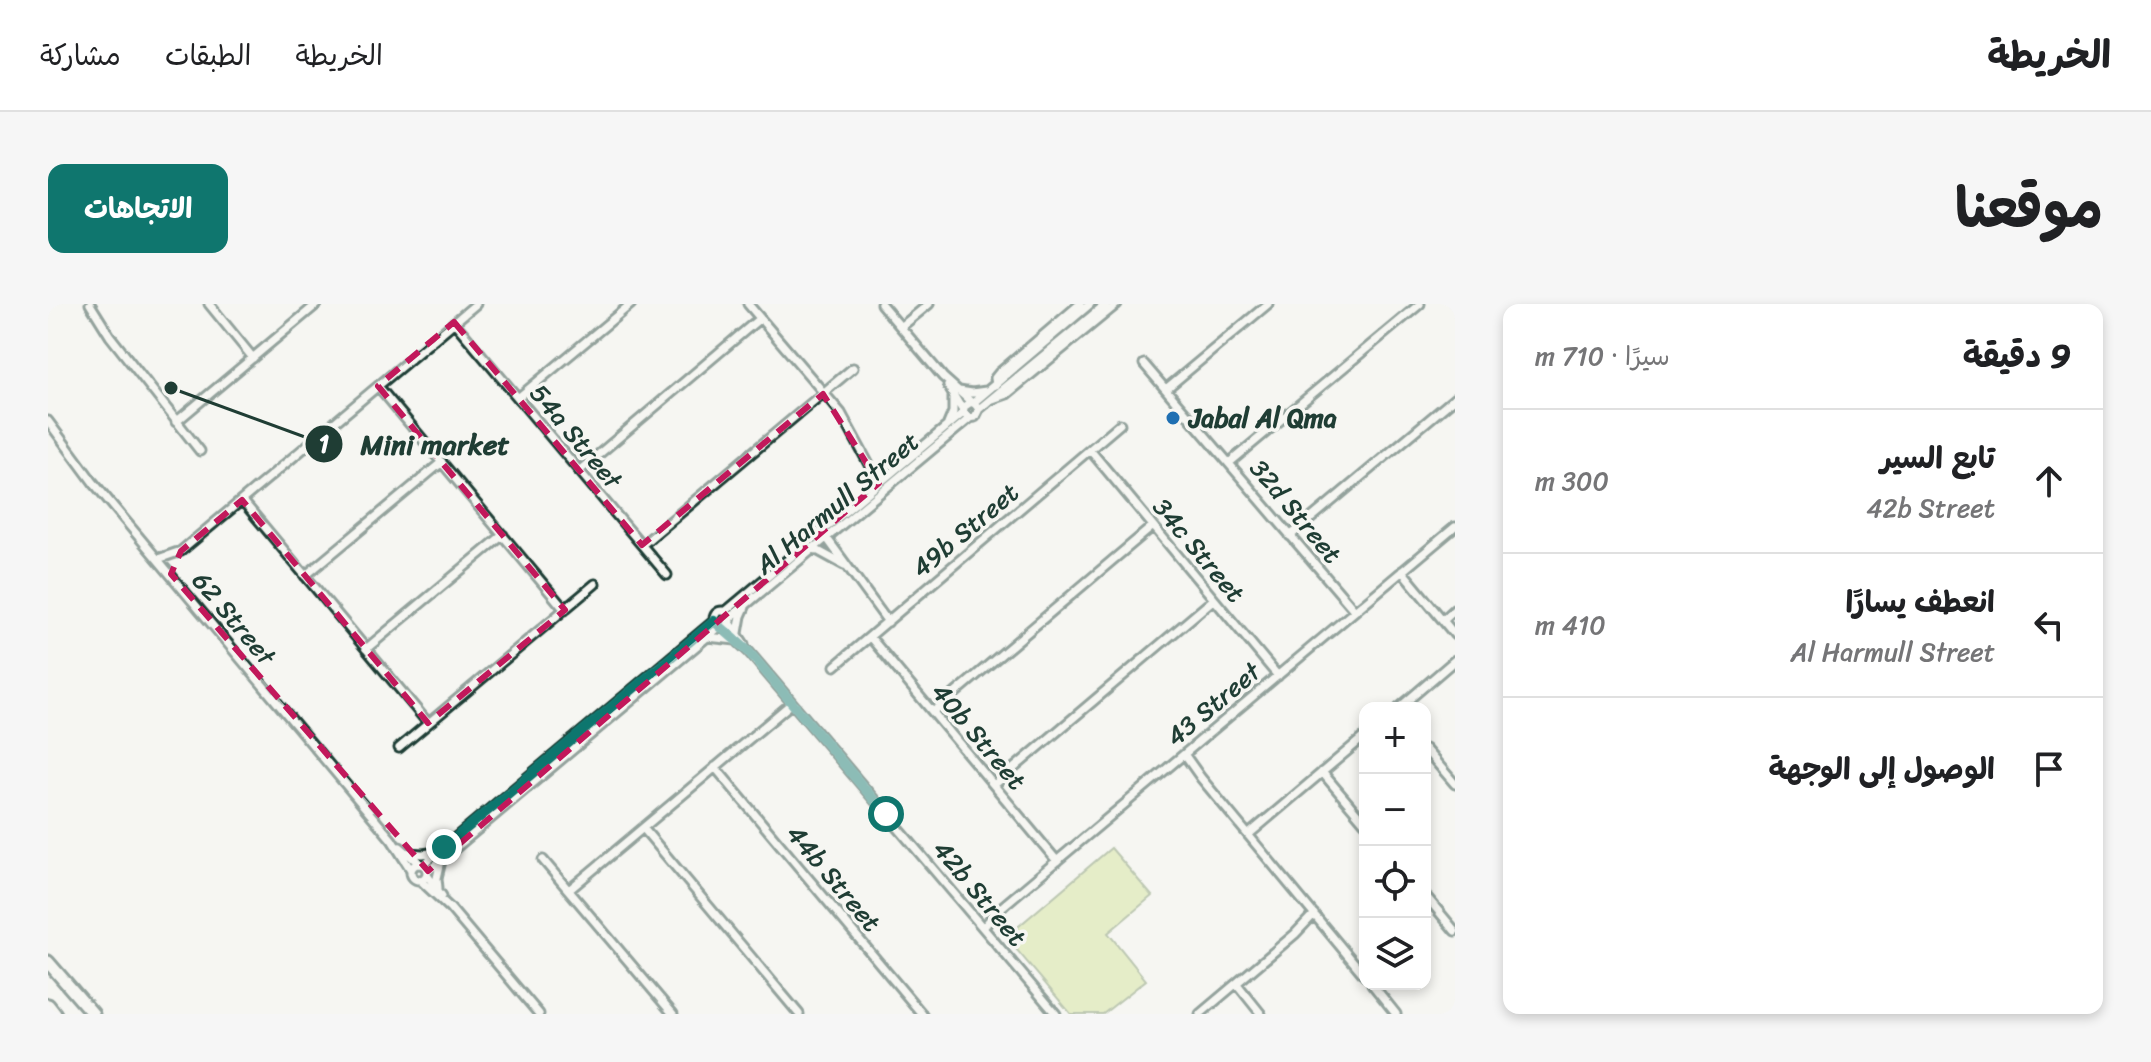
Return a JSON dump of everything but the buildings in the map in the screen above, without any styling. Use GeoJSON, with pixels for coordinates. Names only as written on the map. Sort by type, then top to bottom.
{"type":"FeatureCollection","features":[{"type":"Feature","properties":{"kind":"highway"},"geometry":{"type":"LineString","coordinates":[[48,962],[93,1014]]}},
{"type":"Feature","properties":{"kind":"highway"},"geometry":{"type":"LineString","coordinates":[[48,1005],[55,1014]]}},
{"type":"Feature","properties":{"kind":"street"},"geometry":{"type":"LineString","coordinates":[[90,304],[110,336],[200,451]]}},
{"type":"Feature","properties":{"kind":"street"},"geometry":{"type":"LineString","coordinates":[[209,304],[253,358]]}},
{"type":"Feature","properties":{"kind":"street"},"geometry":{"type":"LineString","coordinates":[[176,422],[317,304]]}},
{"type":"Feature","properties":{"kind":"street"},"geometry":{"type":"LineString","coordinates":[[158,559],[181,551],[476,304]]}},
{"type":"Feature","properties":{"kind":"street"},"geometry":{"type":"LineString","coordinates":[[518,398],[631,304]]}},
{"type":"Feature","properties":{"kind":"street"},"geometry":{"type":"LineString","coordinates":[[748,304],[841,413],[879,483]]}},
{"type":"Feature","properties":{"kind":"street"},"geometry":{"type":"LineString","coordinates":[[881,304],[954,391],[965,414],[975,417],[974,405]]}},
{"type":"Feature","properties":{"kind":"street"},"geometry":{"type":"LineString","coordinates":[[901,327],[929,304]]}},
{"type":"Feature","properties":{"kind":"street"},"geometry":{"type":"LineString","coordinates":[[996,385],[995,378],[999,373],[1080,304]]}},
{"type":"Feature","properties":{"kind":"street"},"geometry":{"type":"LineString","coordinates":[[989,395],[996,385],[1090,304]]}},
{"type":"Feature","properties":{"kind":"street"},"geometry":{"type":"LineString","coordinates":[[965,414],[966,404],[974,405],[989,395],[1106,304]]}},
{"type":"Feature","properties":{"kind":"street"},"geometry":{"type":"LineString","coordinates":[[954,391],[1007,394],[1117,304]]}},
{"type":"Feature","properties":{"kind":"street"},"geometry":{"type":"LineString","coordinates":[[1166,389],[1268,304]]}},
{"type":"Feature","properties":{"kind":"street"},"geometry":{"type":"LineString","coordinates":[[1229,463],[1420,304]]}},
{"type":"Feature","properties":{"kind":"street"},"geometry":{"type":"LineString","coordinates":[[579,471],[760,318]]}},
{"type":"Feature","properties":{"kind":"street","name":"54a Street"},"geometry":{"type":"LineString","coordinates":[[454,322],[667,575]]}},
{"type":"Feature","properties":{"kind":"street","name":"32d Street"},"geometry":{"type":"LineString","coordinates":[[1144,364],[1355,611]]}},
{"type":"Feature","properties":{"kind":"street"},"geometry":{"type":"LineString","coordinates":[[642,545],[853,368]]}},
{"type":"Feature","properties":{"kind":"street"},"geometry":{"type":"LineString","coordinates":[[378,386],[565,610]]}},
{"type":"Feature","properties":{"kind":"street"},"geometry":{"type":"LineString","coordinates":[[954,391],[974,405]]}},
{"type":"Feature","properties":{"kind":"street"},"geometry":{"type":"LineString","coordinates":[[946,427],[953,407],[954,391]]}},
{"type":"Feature","properties":{"kind":"street"},"geometry":{"type":"LineString","coordinates":[[1290,536],[1455,398]]}},
{"type":"Feature","properties":{"kind":"street","name":"Al Harmull Street"},"geometry":{"type":"LineString","coordinates":[[728,617],[879,483],[965,414]]}},
{"type":"Feature","properties":{"kind":"street","name":"Al Harmull Street"},"geometry":{"type":"LineString","coordinates":[[728,617],[826,537],[965,414]]}},
{"type":"Feature","properties":{"kind":"street","name":"62 Street"},"geometry":{"type":"LineString","coordinates":[[48,421],[93,482],[392,840],[411,870],[412,877],[424,871],[392,840]]}},
{"type":"Feature","properties":{"kind":"street","name":"49b Street"},"geometry":{"type":"LineString","coordinates":[[835,666],[1120,424]]}},
{"type":"Feature","properties":{"kind":"street","name":"34c Street"},"geometry":{"type":"LineString","coordinates":[[1090,450],[1278,676]]}},
{"type":"Feature","properties":{"kind":"street"},"geometry":{"type":"LineString","coordinates":[[305,576],[442,462]]}},
{"type":"Feature","properties":{"kind":"street"},"geometry":{"type":"LineString","coordinates":[[242,500],[428,723]]}},
{"type":"Feature","properties":{"kind":"street"},"geometry":{"type":"LineString","coordinates":[[933,712],[1153,526]]}},
{"type":"Feature","properties":{"kind":"street","name":"43 Street"},"geometry":{"type":"LineString","coordinates":[[980,925],[1455,527]]}},
{"type":"Feature","properties":{"kind":"street"},"geometry":{"type":"LineString","coordinates":[[366,649],[503,535]]}},
{"type":"Feature","properties":{"kind":"street"},"geometry":{"type":"LineString","coordinates":[[826,537],[888,622]]}},
{"type":"Feature","properties":{"kind":"street"},"geometry":{"type":"LineString","coordinates":[[813,548],[846,566]]}},
{"type":"Feature","properties":{"kind":"street"},"geometry":{"type":"LineString","coordinates":[[171,574],[181,551]]}},
{"type":"Feature","properties":{"kind":"street"},"geometry":{"type":"LineString","coordinates":[[1402,571],[1455,635]]}},
{"type":"Feature","properties":{"kind":"street"},"geometry":{"type":"LineString","coordinates":[[399,748],[595,584]]}},
{"type":"Feature","properties":{"kind":"street"},"geometry":{"type":"LineString","coordinates":[[994,785],[1214,599]]}},
{"type":"Feature","properties":{"kind":"street"},"geometry":{"type":"LineString","coordinates":[[707,637],[737,638],[747,604]]}},
{"type":"Feature","properties":{"kind":"street"},"geometry":{"type":"LineString","coordinates":[[1443,620],[1455,609]]}},
{"type":"Feature","properties":{"kind":"street"},"geometry":{"type":"LineString","coordinates":[[406,852],[440,855],[707,637],[718,625],[717,613],[728,617],[727,625],[718,625],[440,855],[424,871]]}},
{"type":"Feature","properties":{"kind":"street","name":"42b Street"},"geometry":{"type":"LineString","coordinates":[[728,617],[737,638]]}},
{"type":"Feature","properties":{"kind":"street","name":"42b Street"},"geometry":{"type":"LineString","coordinates":[[718,625],[737,638],[1053,1011]]}},
{"type":"Feature","properties":{"kind":"street","name":"40b Street"},"geometry":{"type":"LineString","coordinates":[[870,637],[1057,861]]}},
{"type":"Feature","properties":{"kind":"street"},"geometry":{"type":"LineString","coordinates":[[1406,702],[1455,660]]}},
{"type":"Feature","properties":{"kind":"street"},"geometry":{"type":"LineString","coordinates":[[569,890],[792,703]]}},
{"type":"Feature","properties":{"kind":"street"},"geometry":{"type":"LineString","coordinates":[[1248,835],[1359,741]]}},
{"type":"Feature","properties":{"kind":"street"},"geometry":{"type":"LineString","coordinates":[[1183,756],[1359,969]]}},
{"type":"Feature","properties":{"kind":"street"},"geometry":{"type":"LineString","coordinates":[[1431,756],[1455,784]]}},
{"type":"Feature","properties":{"kind":"street","name":"44b Street"},"geometry":{"type":"LineString","coordinates":[[715,767],[922,1014]]}},
{"type":"Feature","properties":{"kind":"street"},"geometry":{"type":"LineString","coordinates":[[1322,772],[1359,816]]}},
{"type":"Feature","properties":{"kind":"street"},"geometry":{"type":"LineString","coordinates":[[643,828],[799,1014]]}},
{"type":"Feature","properties":{"kind":"street"},"geometry":{"type":"LineString","coordinates":[[439,890],[440,855]]}},
{"type":"Feature","properties":{"kind":"street"},"geometry":{"type":"LineString","coordinates":[[543,860],[673,1014]]}},
{"type":"Feature","properties":{"kind":"street"},"geometry":{"type":"LineString","coordinates":[[411,870],[414,866],[424,871],[450,908]]}},
{"type":"Feature","properties":{"kind":"street"},"geometry":{"type":"LineString","coordinates":[[424,871],[450,908],[539,1014]]}},
{"type":"Feature","properties":{"kind":"street"},"geometry":{"type":"LineString","coordinates":[[1431,902],[1455,931]]}},
{"type":"Feature","properties":{"kind":"street"},"geometry":{"type":"LineString","coordinates":[[1200,1014],[1316,917]]}},
{"type":"Feature","properties":{"kind":"street"},"geometry":{"type":"LineString","coordinates":[[1237,984],[1261,1014]]}},
{"type":"Feature","properties":{"kind":"street"},"geometry":{"type":"LineString","coordinates":[[1377,990],[1396,1014]]}},
{"type":"Feature","properties":{"kind":"street"},"geometry":{"type":"LineString","coordinates":[[1043,1014],[1053,1011]]}},
{"type":"Feature","properties":{"kind":"highlighted area"},"geometry":{"type":"Polygon","coordinates":[[[454,322],[642,545],[823,394],[879,483],[428,871],[171,574],[181,551],[242,500],[428,723],[565,610],[378,386],[454,322]]]}},
{"type":"Feature","properties":{"kind":"green space"},"geometry":{"type":"Polygon","coordinates":[[[1111,848],[1152,896],[1108,933],[1146,980],[1103,1014],[1071,1014],[1006,937],[1111,848]]]}},
{"type":"Feature","properties":{"kind":"place","name":"Mini market"},"geometry":{"type":"Point","coordinates":[171,388]}},
{"type":"Feature","properties":{"kind":"place","name":"Jabal Al Qma"},"geometry":{"type":"Point","coordinates":[1173,418]}},
{"type":"Feature","properties":{"kind":"route"},"geometry":{"type":"LineString","coordinates":[[444,847],[714,621],[749,652],[886,814]]}}]}
